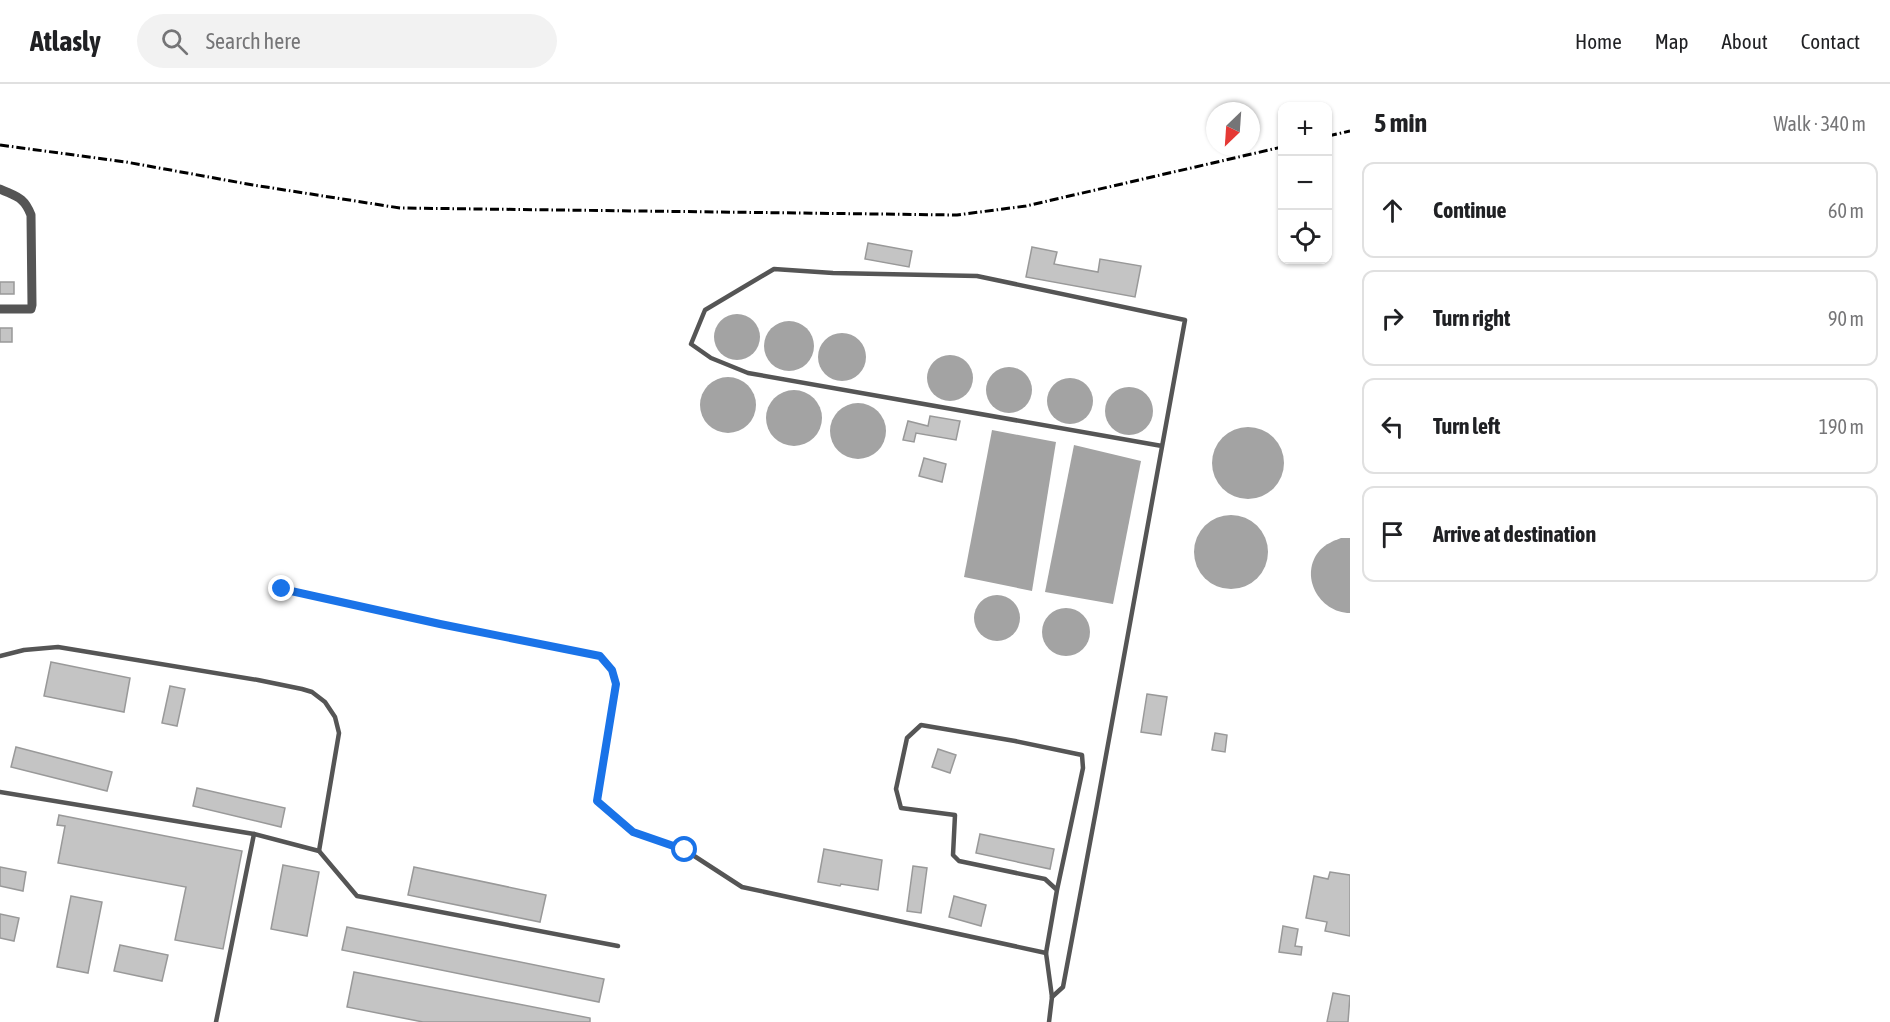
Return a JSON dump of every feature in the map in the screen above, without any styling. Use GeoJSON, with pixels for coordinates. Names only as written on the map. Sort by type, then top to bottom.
{"type":"FeatureCollection","features":[{"type":"Feature","properties":{"kind":"street"},"geometry":{"type":"LineString","coordinates":[[0,189],[23,200],[30,215],[32,305],[31,309],[0,309]]}},
{"type":"Feature","properties":{"kind":"lane"},"geometry":{"type":"LineString","coordinates":[[1052,997],[1063,987],[1113,723],[1185,320],[977,276],[833,273],[774,269],[705,310],[691,344],[711,358],[748,373],[1162,446]]}},
{"type":"Feature","properties":{"kind":"lane"},"geometry":{"type":"LineString","coordinates":[[282,589],[600,656],[612,670],[616,684],[597,801],[633,832],[685,850],[742,887],[1046,953]]}},
{"type":"Feature","properties":{"kind":"lane"},"geometry":{"type":"LineString","coordinates":[[0,656],[24,650],[58,647],[258,680],[312,692],[325,702],[335,717],[339,733],[319,851]]}},
{"type":"Feature","properties":{"kind":"lane"},"geometry":{"type":"LineString","coordinates":[[1049,1022],[1052,997],[1046,953],[1083,768],[1082,755],[921,725],[907,738],[896,789],[902,808],[955,815],[953,855],[959,861],[1045,879],[1057,890]]}},
{"type":"Feature","properties":{"kind":"lane"},"geometry":{"type":"LineString","coordinates":[[0,792],[254,834],[319,851],[357,896],[618,946]]}},
{"type":"Feature","properties":{"kind":"lane"},"geometry":{"type":"LineString","coordinates":[[216,1022],[254,834]]}},
{"type":"Feature","properties":{"kind":"shaded area"},"geometry":{"type":"Polygon","coordinates":[[[737,314],[753,321],[760,337],[753,353],[737,360],[721,353],[714,337],[721,321],[737,314]]]}},
{"type":"Feature","properties":{"kind":"shaded area"},"geometry":{"type":"Polygon","coordinates":[[[789,321],[807,328],[814,346],[807,364],[789,371],[771,364],[764,346],[771,328],[789,321]]]}},
{"type":"Feature","properties":{"kind":"shaded area"},"geometry":{"type":"Polygon","coordinates":[[[837,333],[847,333],[859,340],[866,352],[866,362],[859,374],[847,381],[837,381],[822,370],[818,362],[818,352],[829,337],[837,333]]]}},
{"type":"Feature","properties":{"kind":"shaded area"},"geometry":{"type":"Polygon","coordinates":[[[950,355],[966,362],[973,378],[966,394],[950,401],[934,394],[927,378],[934,362],[950,355]]]}},
{"type":"Feature","properties":{"kind":"shaded area"},"geometry":{"type":"Polygon","coordinates":[[[1009,367],[1025,374],[1032,390],[1025,406],[1009,413],[993,406],[986,390],[993,374],[1009,367]]]}},
{"type":"Feature","properties":{"kind":"shaded area"},"geometry":{"type":"Polygon","coordinates":[[[728,377],[739,379],[748,385],[754,394],[756,405],[754,416],[748,425],[739,431],[728,433],[717,431],[708,425],[702,416],[700,405],[702,394],[708,385],[717,379],[728,377]]]}},
{"type":"Feature","properties":{"kind":"shaded area"},"geometry":{"type":"Polygon","coordinates":[[[1070,378],[1086,385],[1093,401],[1086,417],[1070,424],[1054,417],[1047,401],[1054,385],[1070,378]]]}},
{"type":"Feature","properties":{"kind":"shaded area"},"geometry":{"type":"Polygon","coordinates":[[[1129,387],[1146,394],[1153,411],[1146,428],[1129,435],[1112,428],[1105,411],[1112,394],[1129,387]]]}},
{"type":"Feature","properties":{"kind":"shaded area"},"geometry":{"type":"Polygon","coordinates":[[[794,390],[805,392],[814,398],[820,407],[822,418],[820,429],[814,438],[805,444],[794,446],[783,444],[774,438],[768,429],[766,418],[768,407],[774,398],[783,392],[794,390]]]}},
{"type":"Feature","properties":{"kind":"shaded area"},"geometry":{"type":"Polygon","coordinates":[[[852,403],[864,403],[874,407],[882,415],[886,431],[882,447],[874,455],[864,459],[852,459],[842,455],[834,447],[830,437],[830,425],[834,415],[842,407],[852,403]]]}},
{"type":"Feature","properties":{"kind":"shaded area"},"geometry":{"type":"Polygon","coordinates":[[[1255,427],[1274,437],[1282,449],[1284,463],[1282,477],[1274,489],[1262,497],[1241,499],[1222,489],[1214,477],[1212,456],[1222,437],[1234,429],[1255,427]]]}},
{"type":"Feature","properties":{"kind":"shaded area"},"geometry":{"type":"Polygon","coordinates":[[[992,430],[1056,442],[1032,591],[964,577],[992,430]]]}},
{"type":"Feature","properties":{"kind":"shaded area"},"geometry":{"type":"Polygon","coordinates":[[[1074,445],[1141,461],[1113,604],[1045,592],[1074,445]]]}},
{"type":"Feature","properties":{"kind":"shaded area"},"geometry":{"type":"Polygon","coordinates":[[[1231,515],[1252,521],[1262,531],[1268,552],[1262,573],[1252,583],[1231,589],[1210,583],[1200,573],[1194,552],[1200,531],[1210,521],[1231,515]]]}},
{"type":"Feature","properties":{"kind":"shaded area"},"geometry":{"type":"Polygon","coordinates":[[[1341,538],[1350,538],[1350,613],[1329,607],[1315,591],[1312,581],[1311,570],[1320,550],[1341,538]]]}},
{"type":"Feature","properties":{"kind":"shaded area"},"geometry":{"type":"Polygon","coordinates":[[[997,595],[1013,602],[1020,618],[1013,634],[997,641],[981,634],[974,618],[981,602],[997,595]]]}},
{"type":"Feature","properties":{"kind":"shaded area"},"geometry":{"type":"Polygon","coordinates":[[[1061,608],[1071,608],[1083,615],[1090,627],[1090,637],[1083,649],[1071,656],[1061,656],[1046,645],[1042,637],[1042,627],[1053,612],[1061,608]]]}},
{"type":"Feature","properties":{"kind":"building"},"geometry":{"type":"Polygon","coordinates":[[[868,243],[912,251],[909,267],[865,259],[868,243]]]}},
{"type":"Feature","properties":{"kind":"building"},"geometry":{"type":"Polygon","coordinates":[[[1032,247],[1057,252],[1054,264],[1098,272],[1100,259],[1141,266],[1135,297],[1026,277],[1032,247]]]}},
{"type":"Feature","properties":{"kind":"building"},"geometry":{"type":"Polygon","coordinates":[[[0,282],[14,282],[14,294],[0,294],[0,282]]]}},
{"type":"Feature","properties":{"kind":"building"},"geometry":{"type":"Polygon","coordinates":[[[0,328],[12,328],[12,342],[0,342],[0,328]]]}},
{"type":"Feature","properties":{"kind":"building"},"geometry":{"type":"Polygon","coordinates":[[[930,416],[960,421],[956,440],[916,433],[914,442],[903,440],[908,421],[928,426],[930,416]]]}},
{"type":"Feature","properties":{"kind":"building"},"geometry":{"type":"Polygon","coordinates":[[[924,458],[946,464],[942,482],[919,476],[924,458]]]}},
{"type":"Feature","properties":{"kind":"building"},"geometry":{"type":"Polygon","coordinates":[[[51,662],[130,678],[124,712],[44,696],[51,662]]]}},
{"type":"Feature","properties":{"kind":"building"},"geometry":{"type":"Polygon","coordinates":[[[170,686],[185,689],[177,726],[162,723],[170,686]]]}},
{"type":"Feature","properties":{"kind":"building"},"geometry":{"type":"Polygon","coordinates":[[[1147,694],[1167,697],[1161,735],[1141,732],[1147,694]]]}},
{"type":"Feature","properties":{"kind":"building"},"geometry":{"type":"Polygon","coordinates":[[[1215,733],[1227,735],[1225,752],[1212,750],[1215,733]]]}},
{"type":"Feature","properties":{"kind":"building"},"geometry":{"type":"Polygon","coordinates":[[[16,747],[112,772],[107,791],[11,767],[16,747]]]}},
{"type":"Feature","properties":{"kind":"building"},"geometry":{"type":"Polygon","coordinates":[[[938,749],[956,755],[950,773],[932,767],[938,749]]]}},
{"type":"Feature","properties":{"kind":"building"},"geometry":{"type":"Polygon","coordinates":[[[197,788],[285,808],[281,827],[193,806],[197,788]]]}},
{"type":"Feature","properties":{"kind":"building"},"geometry":{"type":"Polygon","coordinates":[[[59,815],[242,851],[223,949],[175,940],[186,887],[58,863],[65,826],[57,825],[59,815]]]}},
{"type":"Feature","properties":{"kind":"building"},"geometry":{"type":"Polygon","coordinates":[[[980,834],[1054,849],[1050,869],[976,853],[980,834]]]}},
{"type":"Feature","properties":{"kind":"building"},"geometry":{"type":"Polygon","coordinates":[[[824,849],[882,860],[878,890],[818,882],[824,849]]]}},
{"type":"Feature","properties":{"kind":"building"},"geometry":{"type":"Polygon","coordinates":[[[283,865],[319,872],[307,936],[271,929],[283,865]]]}},
{"type":"Feature","properties":{"kind":"building"},"geometry":{"type":"Polygon","coordinates":[[[913,866],[927,868],[921,913],[907,911],[913,866]]]}},
{"type":"Feature","properties":{"kind":"building"},"geometry":{"type":"Polygon","coordinates":[[[0,867],[26,872],[23,891],[0,886],[0,867]]]}},
{"type":"Feature","properties":{"kind":"building"},"geometry":{"type":"Polygon","coordinates":[[[414,867],[546,895],[540,922],[408,895],[414,867]]]}},
{"type":"Feature","properties":{"kind":"building"},"geometry":{"type":"Polygon","coordinates":[[[1330,872],[1350,875],[1350,936],[1325,931],[1327,922],[1306,918],[1314,876],[1328,879],[1330,872]]]}},
{"type":"Feature","properties":{"kind":"building"},"geometry":{"type":"Polygon","coordinates":[[[71,896],[102,902],[88,973],[57,967],[71,896]]]}},
{"type":"Feature","properties":{"kind":"building"},"geometry":{"type":"Polygon","coordinates":[[[954,896],[986,905],[981,926],[949,917],[954,896]]]}},
{"type":"Feature","properties":{"kind":"building"},"geometry":{"type":"Polygon","coordinates":[[[0,914],[19,918],[14,941],[0,938],[0,914]]]}},
{"type":"Feature","properties":{"kind":"building"},"geometry":{"type":"Polygon","coordinates":[[[1283,926],[1298,929],[1295,946],[1302,947],[1301,955],[1279,952],[1283,926]]]}},
{"type":"Feature","properties":{"kind":"building"},"geometry":{"type":"Polygon","coordinates":[[[347,927],[604,979],[599,1002],[342,950],[347,927]]]}},
{"type":"Feature","properties":{"kind":"building"},"geometry":{"type":"Polygon","coordinates":[[[120,945],[168,955],[162,981],[114,971],[120,945]]]}},
{"type":"Feature","properties":{"kind":"building"},"geometry":{"type":"Polygon","coordinates":[[[354,972],[590,1018],[590,1022],[423,1022],[347,1007],[354,972]]]}},
{"type":"Feature","properties":{"kind":"building"},"geometry":{"type":"Polygon","coordinates":[[[1333,993],[1350,996],[1348,1022],[1327,1022],[1333,993]]]}},
{"type":"Feature","properties":{"kind":"railway"},"geometry":{"type":"LineString","coordinates":[[1332,135],[1350,131]]}},
{"type":"Feature","properties":{"kind":"railway"},"geometry":{"type":"LineString","coordinates":[[0,145],[126,162],[400,208],[957,215],[1026,206],[1278,148]]}},
{"type":"Feature","properties":{"kind":"route"},"geometry":{"type":"LineString","coordinates":[[282,589],[600,656],[612,670],[616,684],[597,801],[633,832],[685,850]]}}]}
